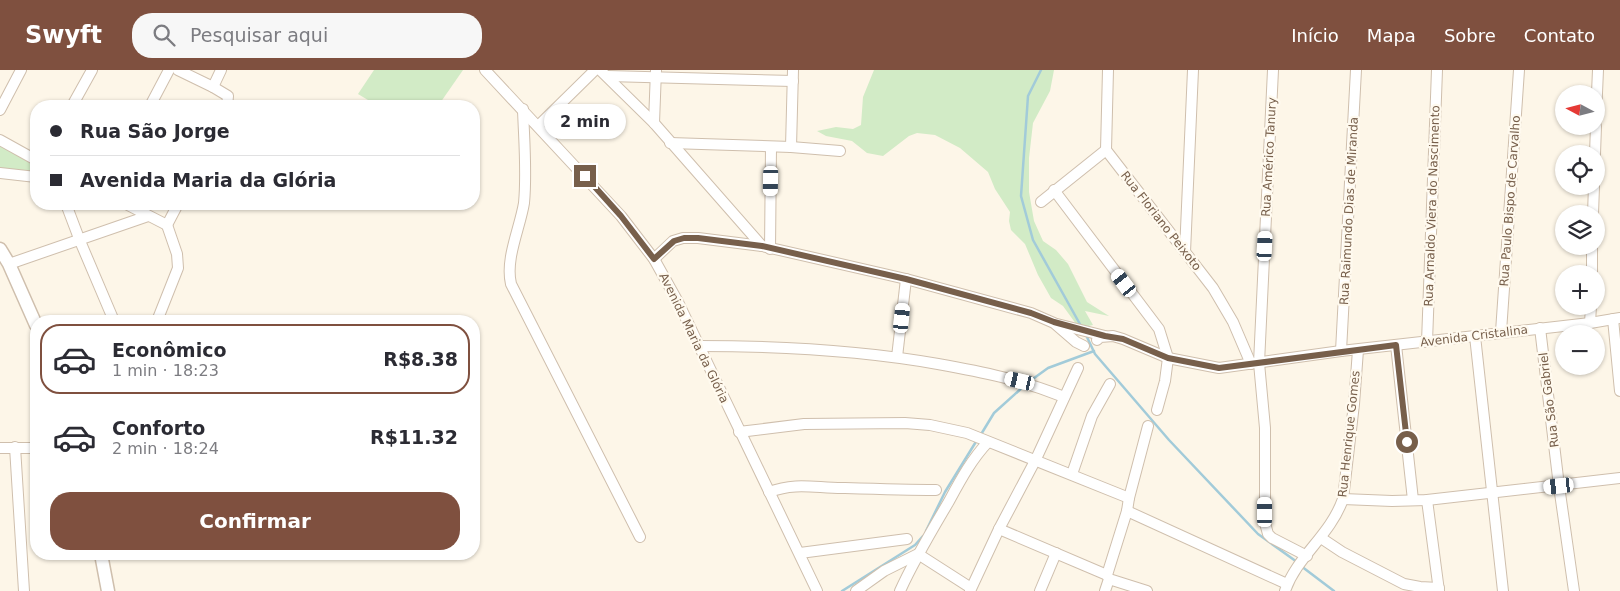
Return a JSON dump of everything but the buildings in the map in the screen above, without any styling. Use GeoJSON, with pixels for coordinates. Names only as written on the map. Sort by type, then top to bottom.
{"type":"FeatureCollection","features":[{"type":"Feature","properties":{"kind":"street"},"geometry":{"type":"LineString","coordinates":[[0,110],[21,70]]}},
{"type":"Feature","properties":{"kind":"street"},"geometry":{"type":"LineString","coordinates":[[75,100],[92,70]]}},
{"type":"Feature","properties":{"kind":"street"},"geometry":{"type":"LineString","coordinates":[[153,100],[169,70]]}},
{"type":"Feature","properties":{"kind":"street"},"geometry":{"type":"LineString","coordinates":[[178,70],[213,87],[227,100]]}},
{"type":"Feature","properties":{"kind":"street"},"geometry":{"type":"LineString","coordinates":[[213,87],[221,70]]}},
{"type":"Feature","properties":{"kind":"street"},"geometry":{"type":"LineString","coordinates":[[538,126],[595,70]]}},
{"type":"Feature","properties":{"kind":"street"},"geometry":{"type":"LineString","coordinates":[[791,147],[793,70]]}},
{"type":"Feature","properties":{"kind":"street"},"geometry":{"type":"LineString","coordinates":[[1041,202],[1106,150],[1108,70]]}},
{"type":"Feature","properties":{"kind":"street"},"geometry":{"type":"LineString","coordinates":[[1185,252],[1193,70]]}},
{"type":"Feature","properties":{"kind":"street","name":"Rua Américo Tanury"},"geometry":{"type":"LineString","coordinates":[[1255,363],[1273,70]]}},
{"type":"Feature","properties":{"kind":"street","name":"Rua Raimundo Dias de Miranda"},"geometry":{"type":"LineString","coordinates":[[1341,351],[1356,70]]}},
{"type":"Feature","properties":{"kind":"street","name":"Rua Arnaldo Viera do Nascimento"},"geometry":{"type":"LineString","coordinates":[[1427,342],[1437,70]]}},
{"type":"Feature","properties":{"kind":"street","name":"Rua Paulo Bispo de Carvalho"},"geometry":{"type":"LineString","coordinates":[[1502,332],[1519,70]]}},
{"type":"Feature","properties":{"kind":"street"},"geometry":{"type":"LineString","coordinates":[[1597,85],[1598,70]]}},
{"type":"Feature","properties":{"kind":"street","name":"Avenida Maria da Glória"},"geometry":{"type":"LineString","coordinates":[[489,71],[621,216],[654,259],[678,302],[817,591]]}},
{"type":"Feature","properties":{"kind":"street"},"geometry":{"type":"LineString","coordinates":[[604,73],[793,81]]}},
{"type":"Feature","properties":{"kind":"street"},"geometry":{"type":"LineString","coordinates":[[604,73],[654,123],[670,143],[766,247]]}},
{"type":"Feature","properties":{"kind":"street"},"geometry":{"type":"LineString","coordinates":[[654,123],[656,74]]}},
{"type":"Feature","properties":{"kind":"street"},"geometry":{"type":"LineString","coordinates":[[523,109],[524,201],[510,261],[511,284],[640,538]]}},
{"type":"Feature","properties":{"kind":"street"},"geometry":{"type":"LineString","coordinates":[[0,140],[30,157]]}},
{"type":"Feature","properties":{"kind":"street"},"geometry":{"type":"LineString","coordinates":[[670,143],[791,147],[840,151]]}},
{"type":"Feature","properties":{"kind":"street"},"geometry":{"type":"LineString","coordinates":[[766,247],[771,147]]}},
{"type":"Feature","properties":{"kind":"street","name":"Rua Floriano Peixoto"},"geometry":{"type":"LineString","coordinates":[[1106,150],[1213,288],[1255,363]]}},
{"type":"Feature","properties":{"kind":"street"},"geometry":{"type":"LineString","coordinates":[[0,173],[30,176]]}},
{"type":"Feature","properties":{"kind":"street"},"geometry":{"type":"LineString","coordinates":[[1054,190],[1159,329],[1168,358],[1165,381],[1157,410]]}},
{"type":"Feature","properties":{"kind":"street"},"geometry":{"type":"LineString","coordinates":[[68,210],[111,315]]}},
{"type":"Feature","properties":{"kind":"street"},"geometry":{"type":"LineString","coordinates":[[137,210],[167,225],[177,254],[178,268],[159,315]]}},
{"type":"Feature","properties":{"kind":"street"},"geometry":{"type":"LineString","coordinates":[[167,225],[175,210]]}},
{"type":"Feature","properties":{"kind":"street"},"geometry":{"type":"LineString","coordinates":[[9,264],[148,216]]}},
{"type":"Feature","properties":{"kind":"street","name":"Avenida Cristalina"},"geometry":{"type":"LineString","coordinates":[[654,259],[674,241],[684,238],[698,238],[766,247],[906,279],[1031,313],[1101,338],[1123,339],[1168,358],[1219,368],[1341,351],[1617,319]]}},
{"type":"Feature","properties":{"kind":"street"},"geometry":{"type":"LineString","coordinates":[[0,249],[9,264],[32,315]]}},
{"type":"Feature","properties":{"kind":"street"},"geometry":{"type":"LineString","coordinates":[[897,357],[906,279]]}},
{"type":"Feature","properties":{"kind":"street"},"geometry":{"type":"LineString","coordinates":[[1590,315],[1590,323]]}},
{"type":"Feature","properties":{"kind":"street"},"geometry":{"type":"LineString","coordinates":[[1617,319],[1620,391]]}},
{"type":"Feature","properties":{"kind":"street"},"geometry":{"type":"LineString","coordinates":[[1054,322],[1076,342],[1084,346]]}},
{"type":"Feature","properties":{"kind":"street","name":"Rua São Gabriel"},"geometry":{"type":"LineString","coordinates":[[1540,328],[1574,591]]}},
{"type":"Feature","properties":{"kind":"street"},"geometry":{"type":"LineString","coordinates":[[1475,336],[1504,591]]}},
{"type":"Feature","properties":{"kind":"street"},"geometry":{"type":"LineString","coordinates":[[1396,345],[1413,500]]}},
{"type":"Feature","properties":{"kind":"street"},"geometry":{"type":"LineString","coordinates":[[699,346],[756,346],[811,349],[897,357],[1020,381],[1064,397]]}},
{"type":"Feature","properties":{"kind":"street","name":"Rua Henrique Gomes"},"geometry":{"type":"LineString","coordinates":[[1288,585],[1304,559],[1338,514],[1343,499],[1358,350]]}},
{"type":"Feature","properties":{"kind":"street"},"geometry":{"type":"LineString","coordinates":[[1255,363],[1265,428],[1266,530],[1272,538],[1304,559]]}},
{"type":"Feature","properties":{"kind":"street"},"geometry":{"type":"LineString","coordinates":[[918,554],[971,590],[999,529],[1036,459],[1078,368]]}},
{"type":"Feature","properties":{"kind":"street"},"geometry":{"type":"LineString","coordinates":[[1072,474],[1092,416],[1110,384]]}},
{"type":"Feature","properties":{"kind":"street"},"geometry":{"type":"LineString","coordinates":[[740,432],[776,426],[830,423],[930,425],[967,433],[1036,459],[1128,498]]}},
{"type":"Feature","properties":{"kind":"street"},"geometry":{"type":"LineString","coordinates":[[1105,591],[1148,426]]}},
{"type":"Feature","properties":{"kind":"street"},"geometry":{"type":"LineString","coordinates":[[900,591],[918,554],[986,441]]}},
{"type":"Feature","properties":{"kind":"street"},"geometry":{"type":"LineString","coordinates":[[16,447],[24,591]]}},
{"type":"Feature","properties":{"kind":"street"},"geometry":{"type":"LineString","coordinates":[[0,448],[30,448]]}},
{"type":"Feature","properties":{"kind":"street"},"geometry":{"type":"LineString","coordinates":[[1343,499],[1427,500],[1620,478]]}},
{"type":"Feature","properties":{"kind":"street"},"geometry":{"type":"LineString","coordinates":[[769,492],[783,487],[798,485],[936,490]]}},
{"type":"Feature","properties":{"kind":"street"},"geometry":{"type":"LineString","coordinates":[[1321,538],[1342,552],[1404,584],[1439,590],[1427,500]]}},
{"type":"Feature","properties":{"kind":"street"},"geometry":{"type":"LineString","coordinates":[[1127,511],[1288,585]]}},
{"type":"Feature","properties":{"kind":"street"},"geometry":{"type":"LineString","coordinates":[[999,529],[1108,577],[1147,591]]}},
{"type":"Feature","properties":{"kind":"street"},"geometry":{"type":"LineString","coordinates":[[800,553],[907,538]]}},
{"type":"Feature","properties":{"kind":"street"},"geometry":{"type":"LineString","coordinates":[[1040,591],[1056,553]]}},
{"type":"Feature","properties":{"kind":"street"},"geometry":{"type":"LineString","coordinates":[[856,591],[884,571],[918,554]]}},
{"type":"Feature","properties":{"kind":"street"},"geometry":{"type":"LineString","coordinates":[[102,560],[108,591]]}},
{"type":"Feature","properties":{"kind":"green space"},"geometry":{"type":"Polygon","coordinates":[[[374,70],[463,70],[442,100],[368,100],[358,94],[374,70]]]}},
{"type":"Feature","properties":{"kind":"green space"},"geometry":{"type":"Polygon","coordinates":[[[874,70],[1054,70],[1050,91],[1033,123],[1029,158],[1029,192],[1034,221],[1043,241],[1056,250],[1068,264],[1087,302],[1109,316],[1085,311],[1093,325],[1079,328],[1063,306],[1051,298],[1038,275],[1025,244],[1011,230],[1010,212],[995,189],[988,172],[960,148],[935,135],[917,133],[909,136],[883,156],[867,153],[852,141],[826,136],[817,131],[836,127],[853,129],[861,125],[863,97],[874,70]]]}},
{"type":"Feature","properties":{"kind":"green space"},"geometry":{"type":"Polygon","coordinates":[[[0,145],[30,161],[30,173],[0,170],[0,145]]]}},
{"type":"Feature","properties":{"kind":"waterway"},"geometry":{"type":"LineString","coordinates":[[1041,70],[1028,96],[1021,196],[1033,240],[1081,326]]}},
{"type":"Feature","properties":{"kind":"waterway"},"geometry":{"type":"LineString","coordinates":[[1086,335],[1095,354],[1169,440],[1258,534],[1297,562]]}},
{"type":"Feature","properties":{"kind":"waterway"},"geometry":{"type":"LineString","coordinates":[[1030,381],[1048,368],[1094,351]]}},
{"type":"Feature","properties":{"kind":"waterway"},"geometry":{"type":"LineString","coordinates":[[980,436],[994,413],[1024,386]]}},
{"type":"Feature","properties":{"kind":"waterway"},"geometry":{"type":"LineString","coordinates":[[926,531],[945,492],[977,440]]}},
{"type":"Feature","properties":{"kind":"waterway"},"geometry":{"type":"LineString","coordinates":[[842,591],[915,545],[923,536]]}},
{"type":"Feature","properties":{"kind":"waterway"},"geometry":{"type":"LineString","coordinates":[[1301,566],[1334,591]]}},
{"type":"Feature","properties":{"kind":"route"},"geometry":{"type":"LineString","coordinates":[[585,176],[621,216],[654,259],[674,241],[684,238],[762,246],[906,279],[1031,313],[1054,322],[1123,339],[1168,358],[1219,368],[1396,345],[1407,442]]}}]}
